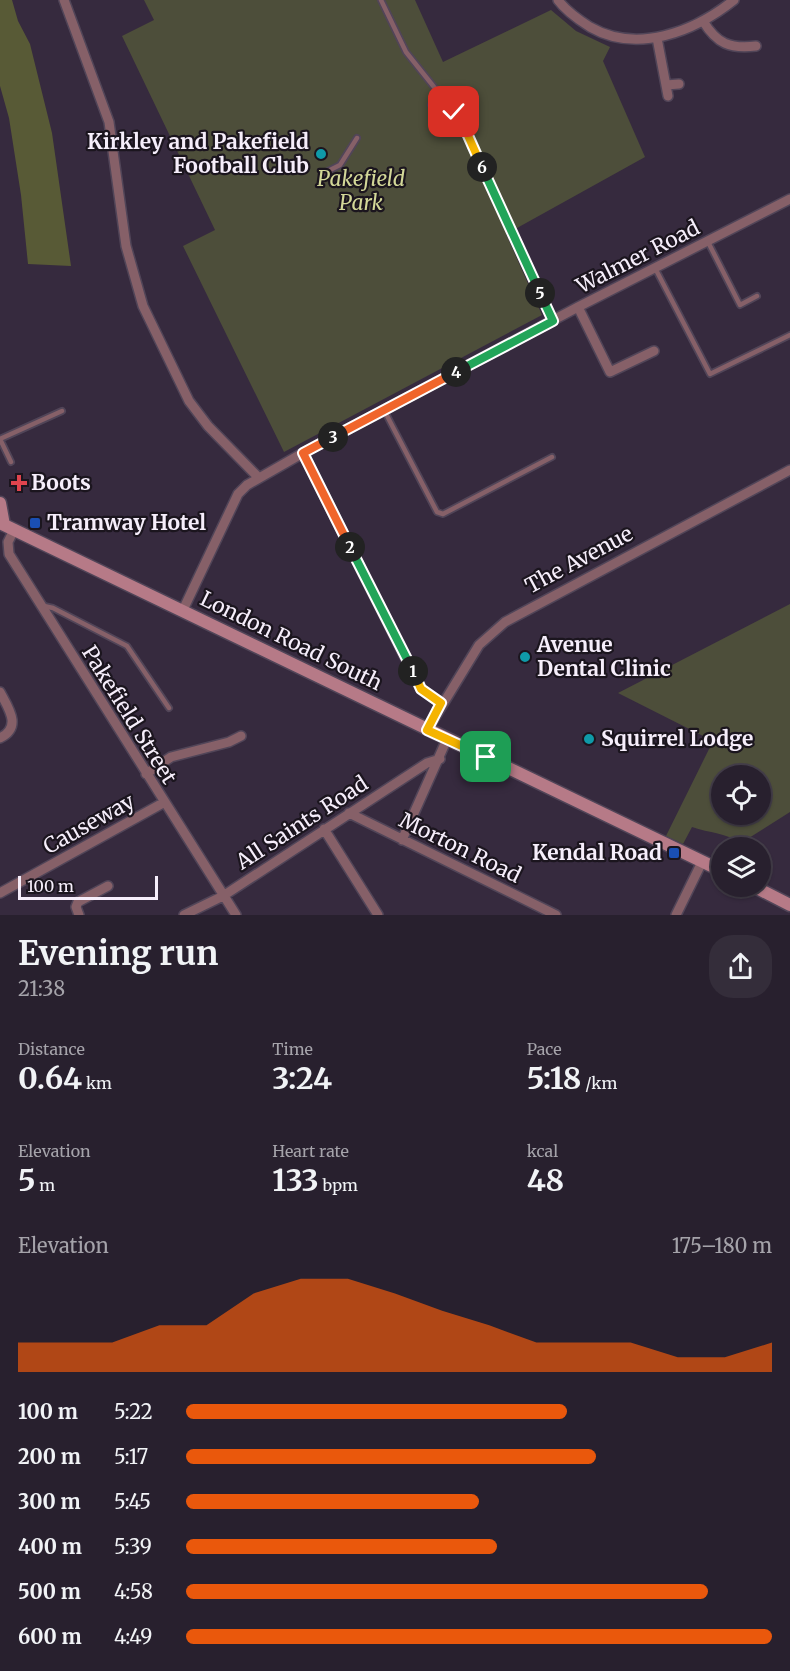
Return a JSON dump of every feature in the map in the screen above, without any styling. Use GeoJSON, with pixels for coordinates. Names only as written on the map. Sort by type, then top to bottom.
{"type":"FeatureCollection","features":[{"type":"Feature","properties":{"kind":"main road"},"geometry":{"type":"LineString","coordinates":[[0,503],[6,526]]}},
{"type":"Feature","properties":{"kind":"main road","name":"London Road South"},"geometry":{"type":"LineString","coordinates":[[6,526],[711,866]]}},
{"type":"Feature","properties":{"kind":"main road"},"geometry":{"type":"LineString","coordinates":[[771,895],[790,905]]}},
{"type":"Feature","properties":{"kind":"street"},"geometry":{"type":"LineString","coordinates":[[64,0],[109,122],[126,246],[143,306],[189,401],[208,426],[259,478]]}},
{"type":"Feature","properties":{"kind":"street"},"geometry":{"type":"LineString","coordinates":[[562,1],[580,21],[607,36],[632,40],[657,38],[703,21],[733,0]]}},
{"type":"Feature","properties":{"kind":"street"},"geometry":{"type":"LineString","coordinates":[[703,21],[722,43],[737,48],[756,46]]}},
{"type":"Feature","properties":{"kind":"street"},"geometry":{"type":"LineString","coordinates":[[657,38],[668,96]]}},
{"type":"Feature","properties":{"kind":"street"},"geometry":{"type":"LineString","coordinates":[[666,85],[679,84]]}},
{"type":"Feature","properties":{"kind":"street","name":"Walmer Road"},"geometry":{"type":"LineString","coordinates":[[183,610],[238,494],[259,478],[578,307],[790,200]]}},
{"type":"Feature","properties":{"kind":"street"},"geometry":{"type":"LineString","coordinates":[[578,307],[610,372],[654,351]]}},
{"type":"Feature","properties":{"kind":"street"},"geometry":{"type":"LineString","coordinates":[[303,453],[421,689],[441,703]]}},
{"type":"Feature","properties":{"kind":"street","name":"The Avenue"},"geometry":{"type":"LineString","coordinates":[[427,730],[441,703],[479,645],[505,622],[790,470]]}},
{"type":"Feature","properties":{"kind":"street","name":"Pakefield Street"},"geometry":{"type":"LineString","coordinates":[[6,526],[9,554],[39,605],[236,915]]}},
{"type":"Feature","properties":{"kind":"street"},"geometry":{"type":"LineString","coordinates":[[0,692],[12,715],[13,723],[11,730],[0,738]]}},
{"type":"Feature","properties":{"kind":"street"},"geometry":{"type":"LineString","coordinates":[[211,735],[214,746]]}},
{"type":"Feature","properties":{"kind":"street"},"geometry":{"type":"LineString","coordinates":[[146,774],[171,757],[214,746],[241,736]]}},
{"type":"Feature","properties":{"kind":"street"},"geometry":{"type":"LineString","coordinates":[[402,840],[447,740]]}},
{"type":"Feature","properties":{"kind":"street","name":"All Saints Road"},"geometry":{"type":"LineString","coordinates":[[184,915],[223,896],[428,763],[440,759]]}},
{"type":"Feature","properties":{"kind":"street","name":"Causeway"},"geometry":{"type":"LineString","coordinates":[[0,893],[163,803]]}},
{"type":"Feature","properties":{"kind":"street","name":"Morton Road"},"geometry":{"type":"LineString","coordinates":[[349,813],[556,915]]}},
{"type":"Feature","properties":{"kind":"street"},"geometry":{"type":"LineString","coordinates":[[324,829],[378,915]]}},
{"type":"Feature","properties":{"kind":"street"},"geometry":{"type":"LineString","coordinates":[[676,915],[702,862]]}},
{"type":"Feature","properties":{"kind":"street"},"geometry":{"type":"LineString","coordinates":[[79,915],[76,907],[78,902],[108,886]]}},
{"type":"Feature","properties":{"kind":"lane"},"geometry":{"type":"LineString","coordinates":[[381,0],[406,52],[442,100],[462,122],[553,321]]}},
{"type":"Feature","properties":{"kind":"lane"},"geometry":{"type":"LineString","coordinates":[[431,105],[442,100]]}},
{"type":"Feature","properties":{"kind":"lane"},"geometry":{"type":"LineString","coordinates":[[322,174],[340,165],[357,138]]}},
{"type":"Feature","properties":{"kind":"lane"},"geometry":{"type":"LineString","coordinates":[[708,242],[740,304],[757,296]]}},
{"type":"Feature","properties":{"kind":"lane"},"geometry":{"type":"LineString","coordinates":[[655,268],[710,374],[790,335]]}},
{"type":"Feature","properties":{"kind":"lane"},"geometry":{"type":"LineString","coordinates":[[384,410],[437,512],[443,514],[552,457]]}},
{"type":"Feature","properties":{"kind":"lane"},"geometry":{"type":"LineString","coordinates":[[11,462],[0,439],[62,411]]}},
{"type":"Feature","properties":{"kind":"lane"},"geometry":{"type":"LineString","coordinates":[[39,605],[53,608],[127,646],[170,708]]}},
{"type":"Feature","properties":{"kind":"green space"},"geometry":{"type":"Polygon","coordinates":[[[0,0],[12,0],[18,21],[30,44],[52,133],[71,266],[28,264],[21,195],[9,118],[0,86],[0,0]]]}},
{"type":"Feature","properties":{"kind":"green space","name":"Pakefield Park"},"geometry":{"type":"Polygon","coordinates":[[[144,0],[415,0],[443,62],[551,10],[576,31],[610,47],[603,61],[645,157],[506,234],[542,315],[284,452],[183,246],[215,230],[122,36],[154,20],[144,0]]]}},
{"type":"Feature","properties":{"kind":"green space"},"geometry":{"type":"Polygon","coordinates":[[[790,604],[790,812],[771,824],[771,765],[711,765],[711,825],[769,825],[750,837],[729,837],[692,827],[683,844],[666,836],[713,741],[618,693],[790,604]]]}},
{"type":"Feature","properties":{"kind":"place","name":"Kirkley and Pakefield Football Club"},"geometry":{"type":"Point","coordinates":[321,154]}},
{"type":"Feature","properties":{"kind":"place","name":"Boots"},"geometry":{"type":"Point","coordinates":[19,483]}},
{"type":"Feature","properties":{"kind":"place","name":"Tramway Hotel"},"geometry":{"type":"Point","coordinates":[35,523]}},
{"type":"Feature","properties":{"kind":"place","name":"Avenue Dental Clinic"},"geometry":{"type":"Point","coordinates":[525,657]}},
{"type":"Feature","properties":{"kind":"place","name":"Squirrel Lodge"},"geometry":{"type":"Point","coordinates":[589,739]}},
{"type":"Feature","properties":{"kind":"place","name":"Kendal Road"},"geometry":{"type":"Point","coordinates":[674,853]}},
{"type":"Feature","properties":{"kind":"route"},"geometry":{"type":"LineString","coordinates":[[454,112],[462,122],[553,321],[303,453],[421,689],[441,703],[427,730],[486,757]]}}]}
